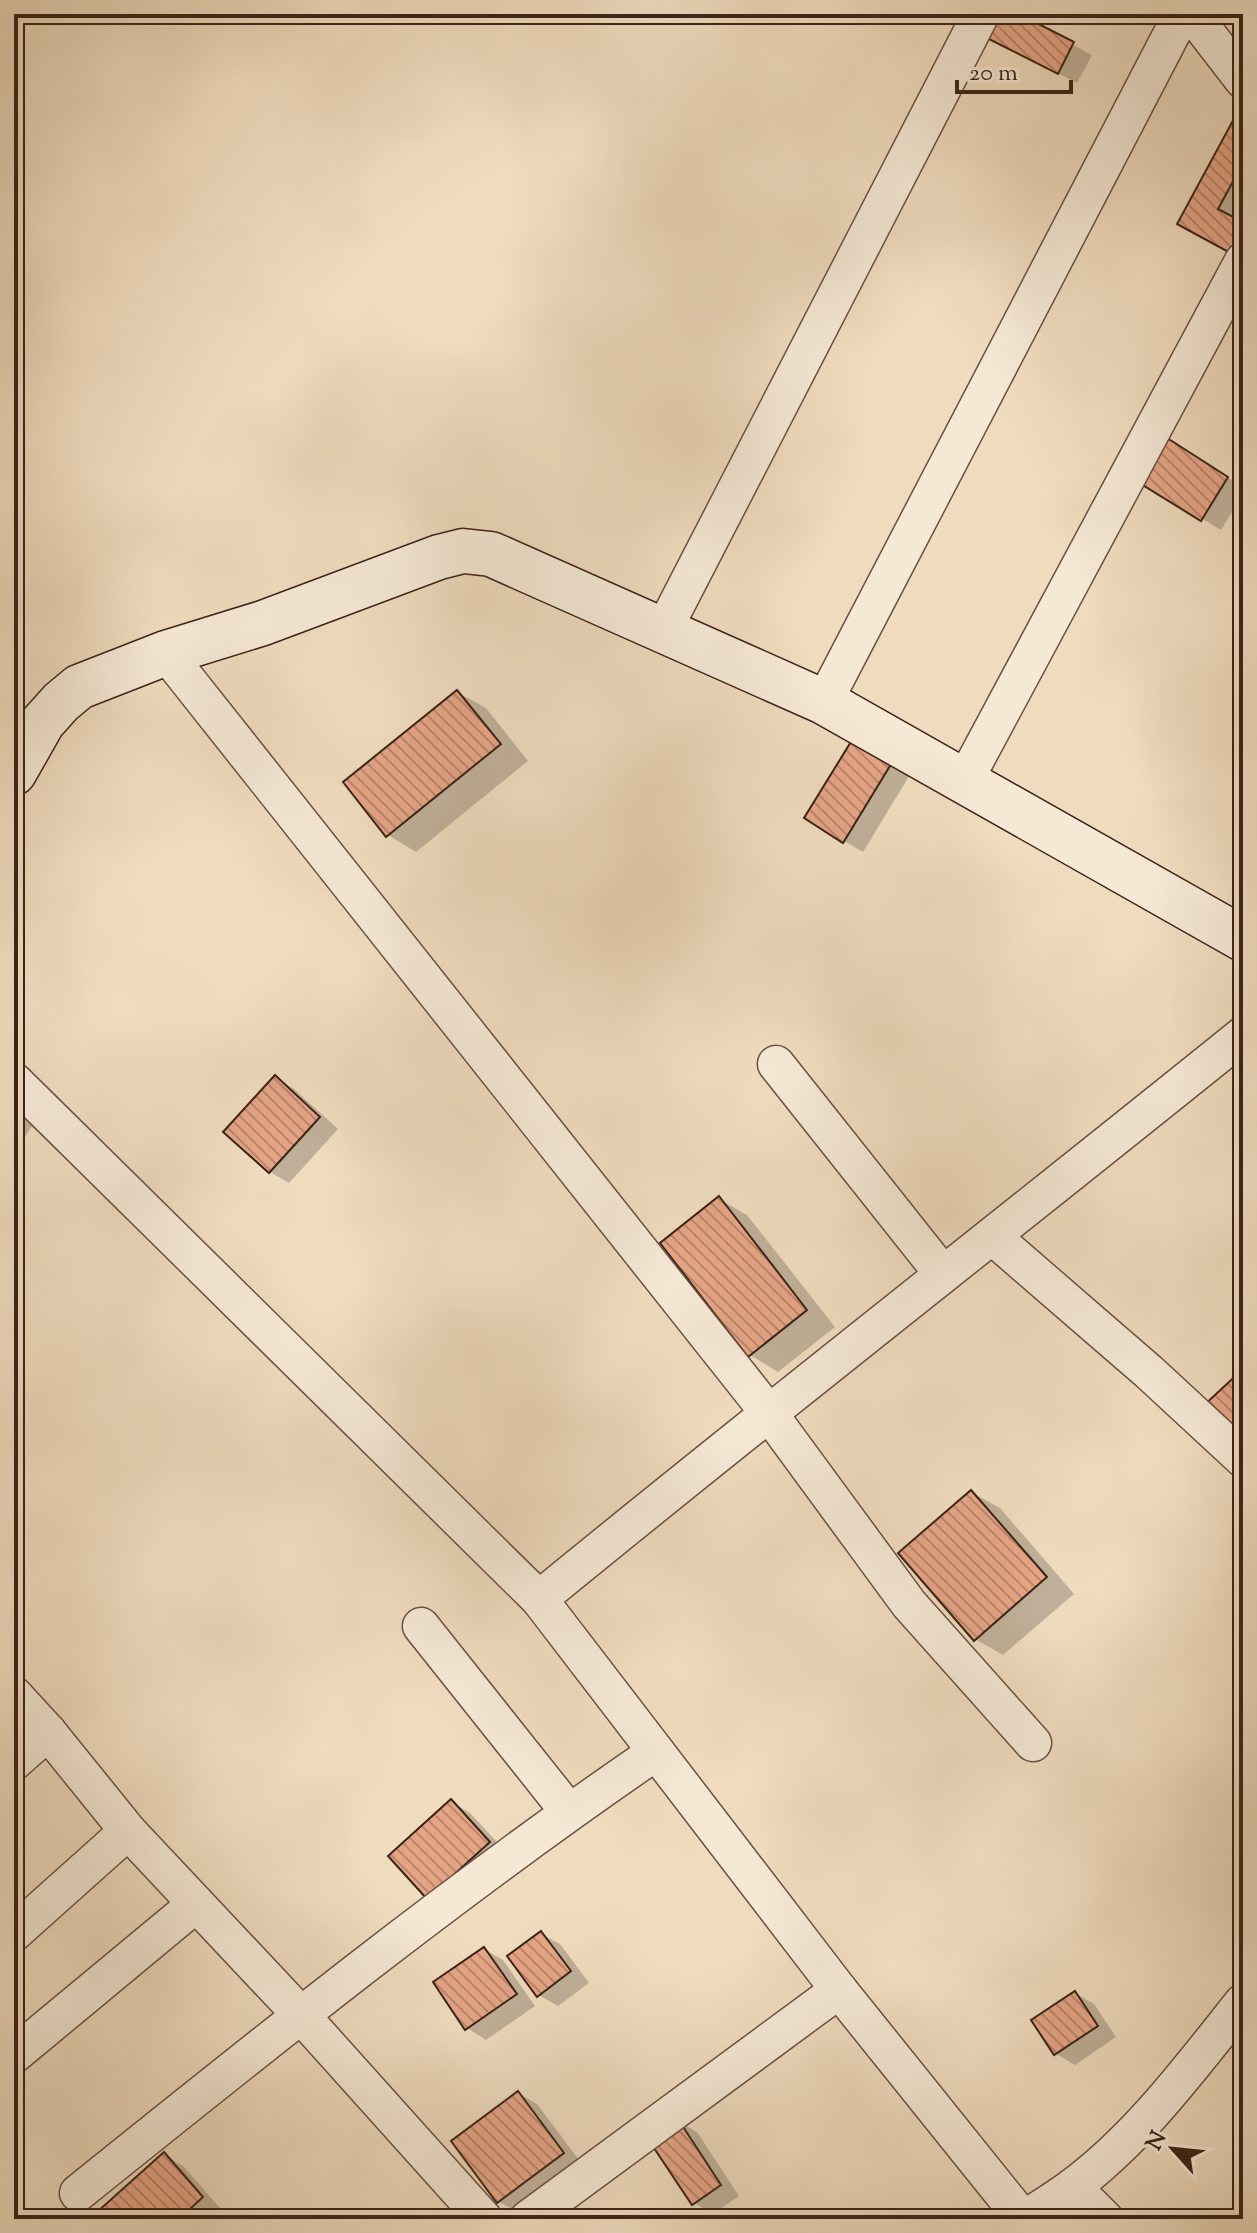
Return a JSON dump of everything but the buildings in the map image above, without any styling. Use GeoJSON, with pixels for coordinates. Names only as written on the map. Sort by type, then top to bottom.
{"type":"FeatureCollection","features":[{"type":"Feature","properties":{"kind":"street"},"geometry":{"type":"LineString","coordinates":[[664,629],[981,14]]}},
{"type":"Feature","properties":{"kind":"street"},"geometry":{"type":"LineString","coordinates":[[824,702],[1182,14]]}},
{"type":"Feature","properties":{"kind":"street"},"geometry":{"type":"LineString","coordinates":[[1192,14],[1243,80]]}},
{"type":"Feature","properties":{"kind":"street"},"geometry":{"type":"LineString","coordinates":[[965,780],[1243,261]]}},
{"type":"Feature","properties":{"kind":"street"},"geometry":{"type":"LineString","coordinates":[[14,773],[43,722],[79,687],[166,653],[263,623],[439,557],[463,551],[491,554],[824,702],[1243,939]]}},
{"type":"Feature","properties":{"kind":"street"},"geometry":{"type":"LineString","coordinates":[[166,653],[768,1412],[909,1604],[1033,1743]]}},
{"type":"Feature","properties":{"kind":"street"},"geometry":{"type":"LineString","coordinates":[[539,1599],[768,1412],[942,1273],[993,1237],[1243,1035]]}},
{"type":"Feature","properties":{"kind":"street"},"geometry":{"type":"LineString","coordinates":[[776,1064],[942,1273]]}},
{"type":"Feature","properties":{"kind":"street"},"geometry":{"type":"LineString","coordinates":[[14,1081],[539,1599],[839,1990],[1024,2219],[1073,2187],[1126,2139],[1185,2074],[1243,2002]]}},
{"type":"Feature","properties":{"kind":"street"},"geometry":{"type":"LineString","coordinates":[[993,1237],[1149,1372],[1243,1459]]}},
{"type":"Feature","properties":{"kind":"street"},"geometry":{"type":"LineString","coordinates":[[421,1626],[569,1812]]}},
{"type":"Feature","properties":{"kind":"street"},"geometry":{"type":"LineString","coordinates":[[14,1695],[128,1831],[300,2014],[484,2219]]}},
{"type":"Feature","properties":{"kind":"street"},"geometry":{"type":"LineString","coordinates":[[14,1762],[48,1732]]}},
{"type":"Feature","properties":{"kind":"street"},"geometry":{"type":"LineString","coordinates":[[78,2193],[300,2014],[569,1812],[656,1752]]}},
{"type":"Feature","properties":{"kind":"street"},"geometry":{"type":"LineString","coordinates":[[14,1933],[128,1831]]}},
{"type":"Feature","properties":{"kind":"street"},"geometry":{"type":"LineString","coordinates":[[14,2055],[196,1904]]}},
{"type":"Feature","properties":{"kind":"street"},"geometry":{"type":"LineString","coordinates":[[528,2219],[839,1990]]}},
{"type":"Feature","properties":{"kind":"street"},"geometry":{"type":"LineString","coordinates":[[1073,2187],[1105,2219]]}}]}
